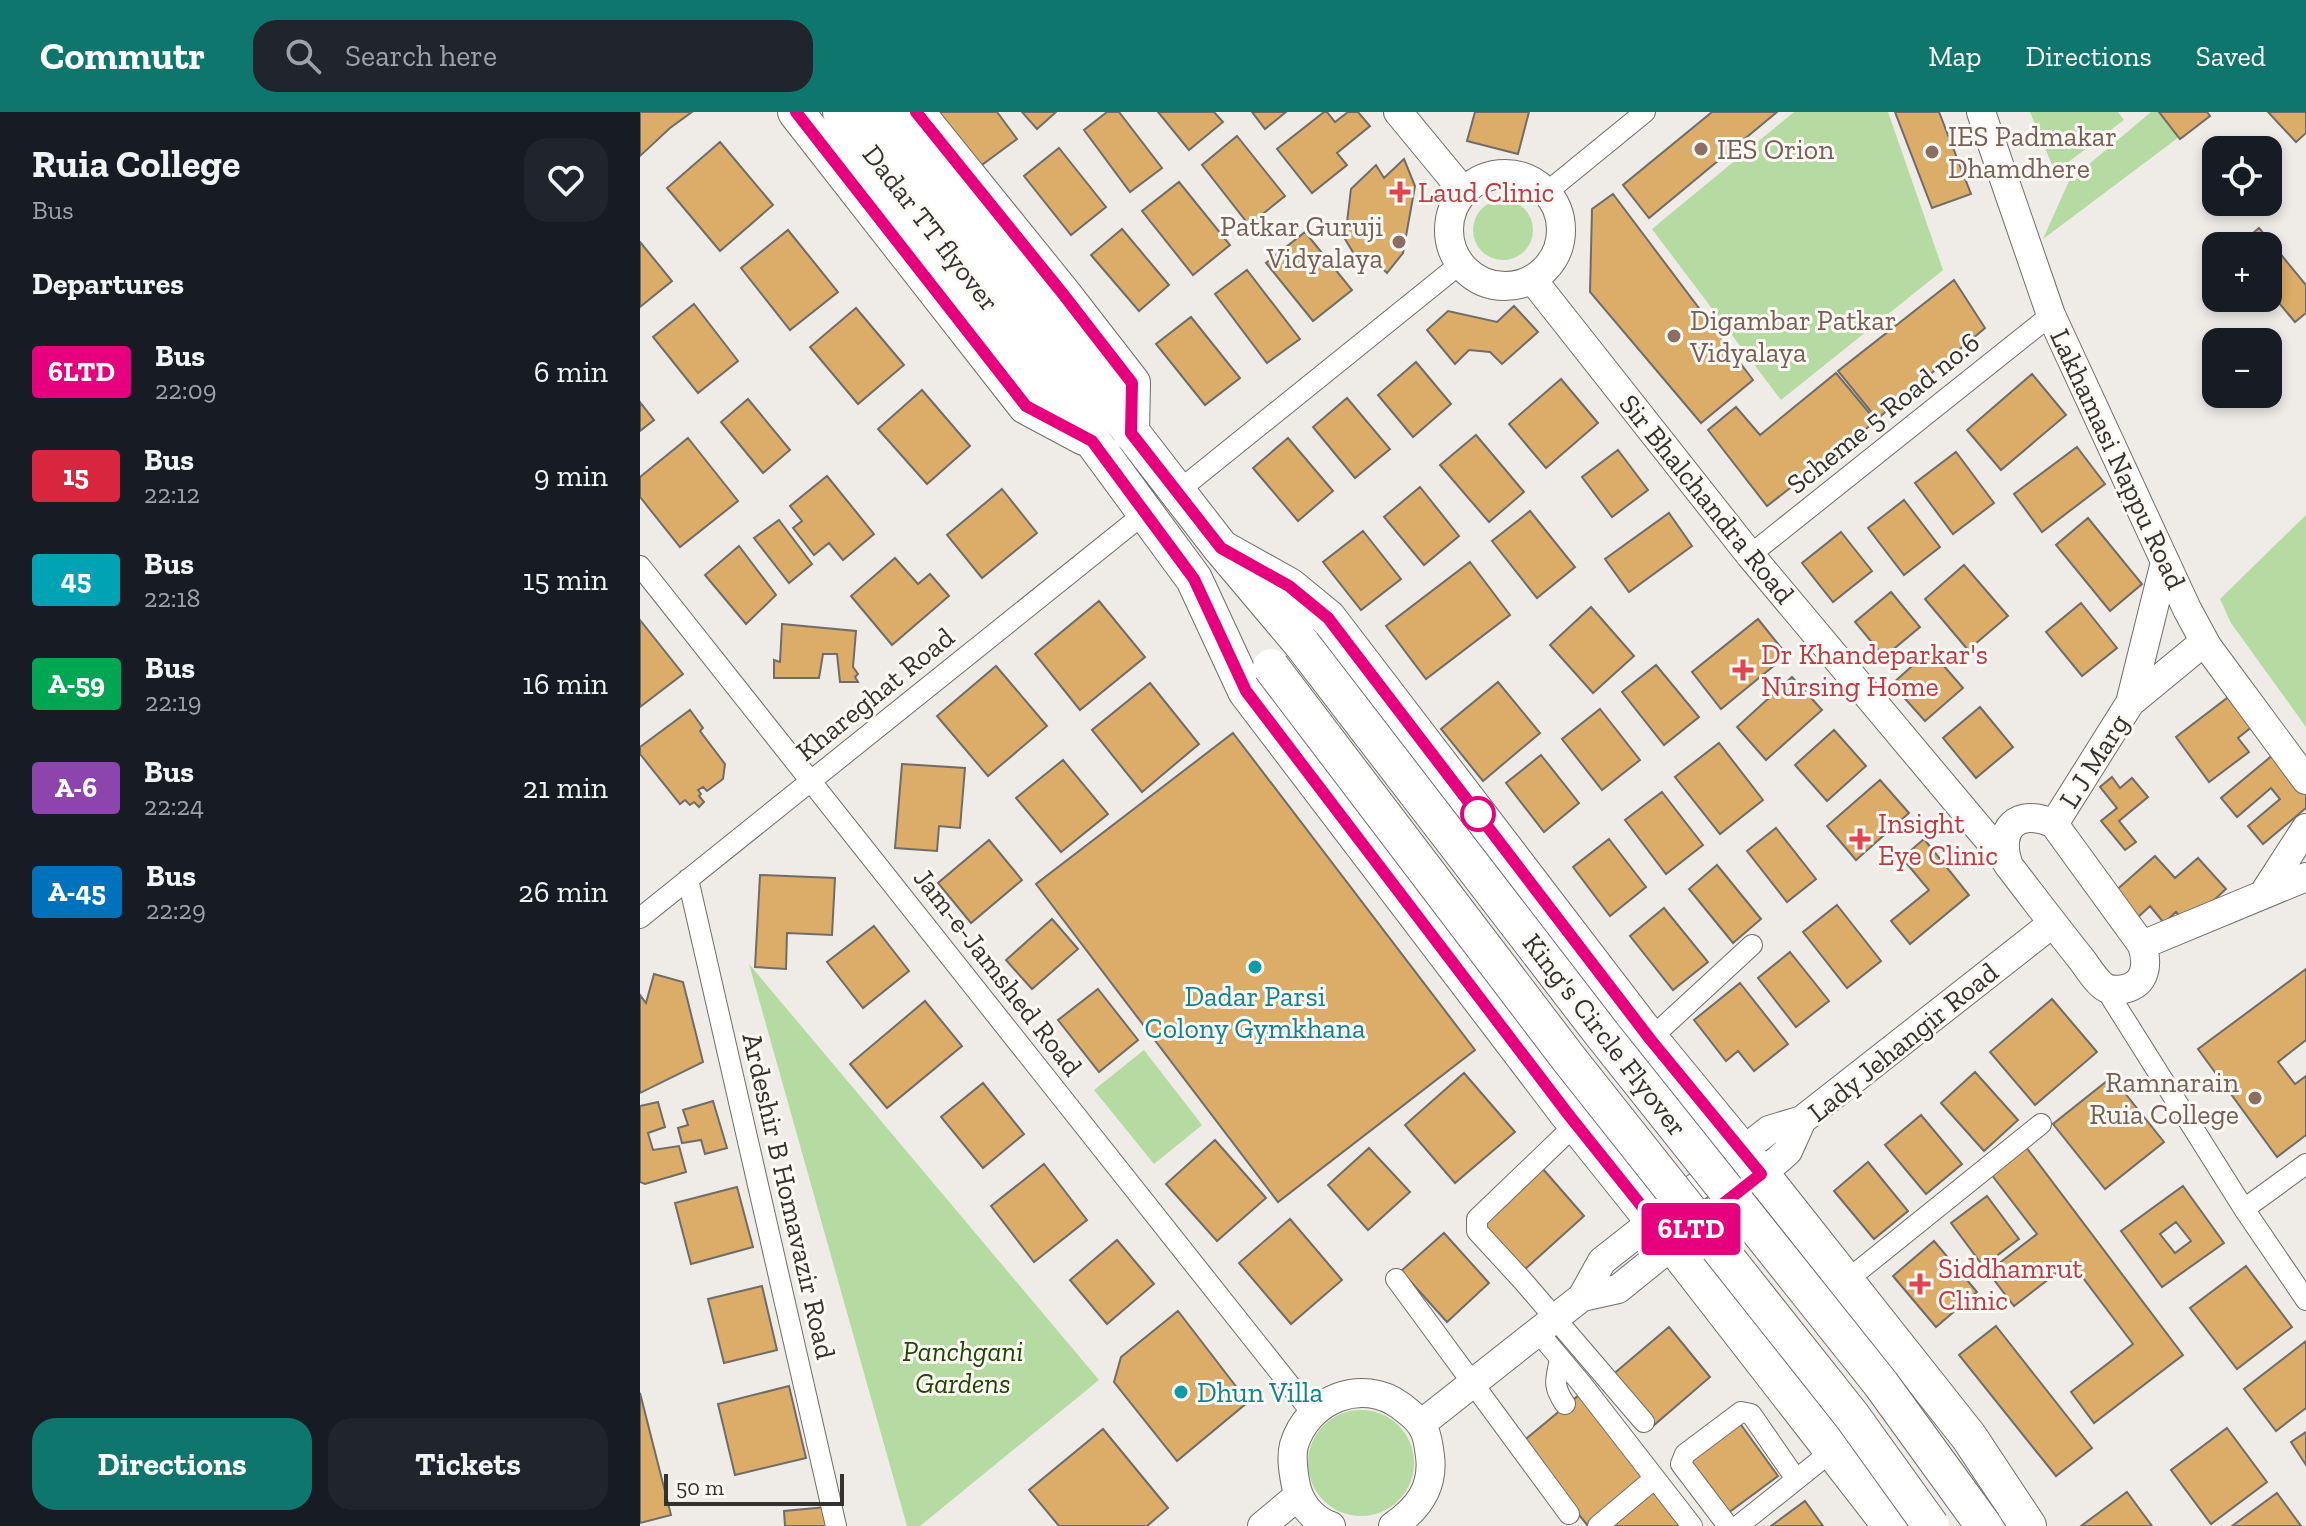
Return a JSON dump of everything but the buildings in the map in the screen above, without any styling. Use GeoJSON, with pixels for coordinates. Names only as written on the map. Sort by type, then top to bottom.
{"type":"FeatureCollection","features":[{"type":"Feature","properties":{"kind":"highway"},"geometry":{"type":"LineString","coordinates":[[796,112],[1026,406],[1092,441]]}},
{"type":"Feature","properties":{"kind":"highway","name":"Dadar TT flyover"},"geometry":{"type":"LineString","coordinates":[[841,112],[1036,336]]}},
{"type":"Feature","properties":{"kind":"highway","name":"Dadar TT flyover"},"geometry":{"type":"LineString","coordinates":[[880,112],[1036,336]]}},
{"type":"Feature","properties":{"kind":"highway"},"geometry":{"type":"LineString","coordinates":[[916,112],[1132,383],[1131,433]]}},
{"type":"Feature","properties":{"kind":"highway"},"geometry":{"type":"LineString","coordinates":[[1036,336],[1092,441],[1194,579],[1246,691],[1576,1124],[1891,1526]]}},
{"type":"Feature","properties":{"kind":"highway","name":"King's Circle Flyover"},"geometry":{"type":"LineString","coordinates":[[1036,336],[1131,433],[1221,548],[1302,644],[1602,1034],[1881,1384],[1984,1526]]}},
{"type":"Feature","properties":{"kind":"highway"},"geometry":{"type":"LineString","coordinates":[[1221,548],[1289,586],[1328,618],[1650,1039],[1752,1162],[1969,1437],[2028,1526]]}},
{"type":"Feature","properties":{"kind":"highway","name":"King's Circle Flyover"},"geometry":{"type":"LineString","coordinates":[[1194,579],[1271,667],[1579,1071],[1852,1416],[1931,1526]]}},
{"type":"Feature","properties":{"kind":"street"},"geometry":{"type":"LineString","coordinates":[[1398,112],[1464,192]]}},
{"type":"Feature","properties":{"kind":"street"},"geometry":{"type":"LineString","coordinates":[[1547,192],[1645,112]]}},
{"type":"Feature","properties":{"kind":"street","name":"Lakhamasi Nappu Road"},"geometry":{"type":"LineString","coordinates":[[1981,112],[2051,315],[2165,562],[2204,642],[2306,780]]}},
{"type":"Feature","properties":{"kind":"street"},"geometry":{"type":"LineString","coordinates":[[1497,174],[1517,175],[1547,192],[1557,210],[1561,230],[1557,250],[1547,268],[1532,279],[1514,286],[1483,282],[1467,272],[1452,247],[1449,229],[1453,211],[1464,192],[1479,180],[1497,174]]}},
{"type":"Feature","properties":{"kind":"street"},"geometry":{"type":"LineString","coordinates":[[1177,492],[1460,264]]}},
{"type":"Feature","properties":{"kind":"street","name":"Sir Bhalchandra Road"},"geometry":{"type":"LineString","coordinates":[[1532,279],[1750,555],[2009,866],[2105,988],[2244,1209],[2306,1300]]}},
{"type":"Feature","properties":{"kind":"street","name":"Scheme 5 Road no.6"},"geometry":{"type":"LineString","coordinates":[[1750,555],[2051,315]]}},
{"type":"Feature","properties":{"kind":"street","name":"Khareghat Road"},"geometry":{"type":"LineString","coordinates":[[640,918],[1145,513]]}},
{"type":"Feature","properties":{"kind":"street"},"geometry":{"type":"LineString","coordinates":[[2130,703],[2165,562]]}},
{"type":"Feature","properties":{"kind":"street","name":"Jam-e-Jamshed Road"},"geometry":{"type":"LineString","coordinates":[[640,566],[1312,1413]]}},
{"type":"Feature","properties":{"kind":"street","name":"L J Marg"},"geometry":{"type":"LineString","coordinates":[[2009,866],[2003,849],[2007,832],[2020,819],[2038,816],[2054,824],[2130,703],[2204,642]]}},
{"type":"Feature","properties":{"kind":"street"},"geometry":{"type":"LineString","coordinates":[[2054,824],[2142,945],[2147,959],[2144,974],[2134,986],[2120,990],[2105,988]]}},
{"type":"Feature","properties":{"kind":"street"},"geometry":{"type":"LineString","coordinates":[[2264,893],[2306,828]]}},
{"type":"Feature","properties":{"kind":"street"},"geometry":{"type":"LineString","coordinates":[[2142,945],[2306,877]]}},
{"type":"Feature","properties":{"kind":"street","name":"Ardeshir B Homavazir Road"},"geometry":{"type":"LineString","coordinates":[[688,879],[836,1526]]}},
{"type":"Feature","properties":{"kind":"street","name":"Lady Jehangir Road"},"geometry":{"type":"LineString","coordinates":[[1421,1424],[1582,1297],[1618,1289],[1663,1232],[1752,1162],[1788,1151],[1802,1120],[2053,923]]}},
{"type":"Feature","properties":{"kind":"street"},"geometry":{"type":"LineString","coordinates":[[1650,1039],[1752,945]]}},
{"type":"Feature","properties":{"kind":"street"},"geometry":{"type":"LineString","coordinates":[[1576,1124],[1477,1219],[1477,1231],[1547,1325],[1644,1422]]}},
{"type":"Feature","properties":{"kind":"street"},"geometry":{"type":"LineString","coordinates":[[1846,1281],[2041,1124]]}},
{"type":"Feature","properties":{"kind":"street"},"geometry":{"type":"LineString","coordinates":[[2244,1209],[2306,1164]]}},
{"type":"Feature","properties":{"kind":"street"},"geometry":{"type":"LineString","coordinates":[[1396,1279],[1569,1514]]}},
{"type":"Feature","properties":{"kind":"street"},"geometry":{"type":"LineString","coordinates":[[1547,1325],[1560,1359],[1692,1526]]}},
{"type":"Feature","properties":{"kind":"street"},"geometry":{"type":"LineString","coordinates":[[1560,1359],[1555,1385],[1565,1404]]}},
{"type":"Feature","properties":{"kind":"street"},"geometry":{"type":"LineString","coordinates":[[1262,1526],[1309,1516],[1292,1461],[1294,1444],[1305,1422],[1323,1404],[1347,1393],[1362,1392],[1389,1397],[1417,1418],[1427,1435],[1432,1471],[1425,1494],[1410,1514],[1393,1526]]}},
{"type":"Feature","properties":{"kind":"street"},"geometry":{"type":"LineString","coordinates":[[1728,1526],[1681,1464],[1685,1454],[1741,1412],[1751,1414],[1796,1479]]}},
{"type":"Feature","properties":{"kind":"street"},"geometry":{"type":"LineString","coordinates":[[1738,1526],[1832,1451]]}},
{"type":"Feature","properties":{"kind":"street"},"geometry":{"type":"LineString","coordinates":[[1598,1526],[1655,1478]]}},
{"type":"Feature","properties":{"kind":"green space"},"geometry":{"type":"Polygon","coordinates":[[[1794,112],[1888,112],[1943,270],[1781,400],[1652,229],[1794,112]]]}},
{"type":"Feature","properties":{"kind":"green space"},"geometry":{"type":"Polygon","coordinates":[[[2030,112],[2118,112],[2124,120],[2055,172],[2030,112]]]}},
{"type":"Feature","properties":{"kind":"green space"},"geometry":{"type":"Polygon","coordinates":[[[2151,112],[2160,112],[2179,137],[2043,239],[2069,181],[2151,112]]]}},
{"type":"Feature","properties":{"kind":"green space"},"geometry":{"type":"Polygon","coordinates":[[[1503,200],[1524,209],[1533,230],[1524,251],[1503,260],[1482,251],[1473,230],[1482,209],[1503,200]]]}},
{"type":"Feature","properties":{"kind":"green space"},"geometry":{"type":"Polygon","coordinates":[[[2306,515],[2306,727],[2231,623],[2220,599],[2306,515]]]}},
{"type":"Feature","properties":{"kind":"green space","name":"Panchgani Gardens"},"geometry":{"type":"Polygon","coordinates":[[[749,964],[1099,1380],[920,1526],[907,1526],[749,964]]]}},
{"type":"Feature","properties":{"kind":"green space"},"geometry":{"type":"Polygon","coordinates":[[[1144,1050],[1202,1125],[1154,1164],[1094,1090],[1144,1050]]]}},
{"type":"Feature","properties":{"kind":"green space"},"geometry":{"type":"Polygon","coordinates":[[[1361,1410],[1381,1414],[1399,1425],[1410,1443],[1414,1463],[1410,1483],[1399,1501],[1381,1512],[1361,1516],[1341,1512],[1323,1501],[1312,1483],[1308,1463],[1312,1443],[1323,1425],[1341,1414],[1361,1410]]]}},
{"type":"Feature","properties":{"kind":"bus line","name":"6LTD"},"geometry":{"type":"LineString","coordinates":[[796,112],[1026,406],[1092,441],[1194,579],[1246,691],[1568,1114],[1672,1244],[1761,1174],[1650,1039],[1328,618],[1289,586],[1221,548],[1131,433],[1132,383],[916,112]]}},
{"type":"Feature","properties":{"kind":"place","name":"IES Orion"},"geometry":{"type":"Point","coordinates":[1701,149]}},
{"type":"Feature","properties":{"kind":"place","name":"IES Padmakar Dhamdhere"},"geometry":{"type":"Point","coordinates":[1932,152]}},
{"type":"Feature","properties":{"kind":"place","name":"Laud Clinic"},"geometry":{"type":"Point","coordinates":[1400,192]}},
{"type":"Feature","properties":{"kind":"place","name":"Patkar Guruji Vidyalaya"},"geometry":{"type":"Point","coordinates":[1399,242]}},
{"type":"Feature","properties":{"kind":"place","name":"Digambar Patkar Vidyalaya"},"geometry":{"type":"Point","coordinates":[1674,336]}},
{"type":"Feature","properties":{"kind":"place","name":"Dr Khandeparkar's Nursing Home"},"geometry":{"type":"Point","coordinates":[1743,670]}},
{"type":"Feature","properties":{"kind":"place","name":"Insight Eye Clinic"},"geometry":{"type":"Point","coordinates":[1860,839]}},
{"type":"Feature","properties":{"kind":"place","name":"Dadar Parsi Colony Gymkhana"},"geometry":{"type":"Point","coordinates":[1255,967]}},
{"type":"Feature","properties":{"kind":"place","name":"Ramnarain Ruia College"},"geometry":{"type":"Point","coordinates":[2255,1098]}},
{"type":"Feature","properties":{"kind":"place","name":"Siddhamrut Clinic"},"geometry":{"type":"Point","coordinates":[1920,1284]}},
{"type":"Feature","properties":{"kind":"place","name":"Dhun Villa"},"geometry":{"type":"Point","coordinates":[1181,1392]}}]}
